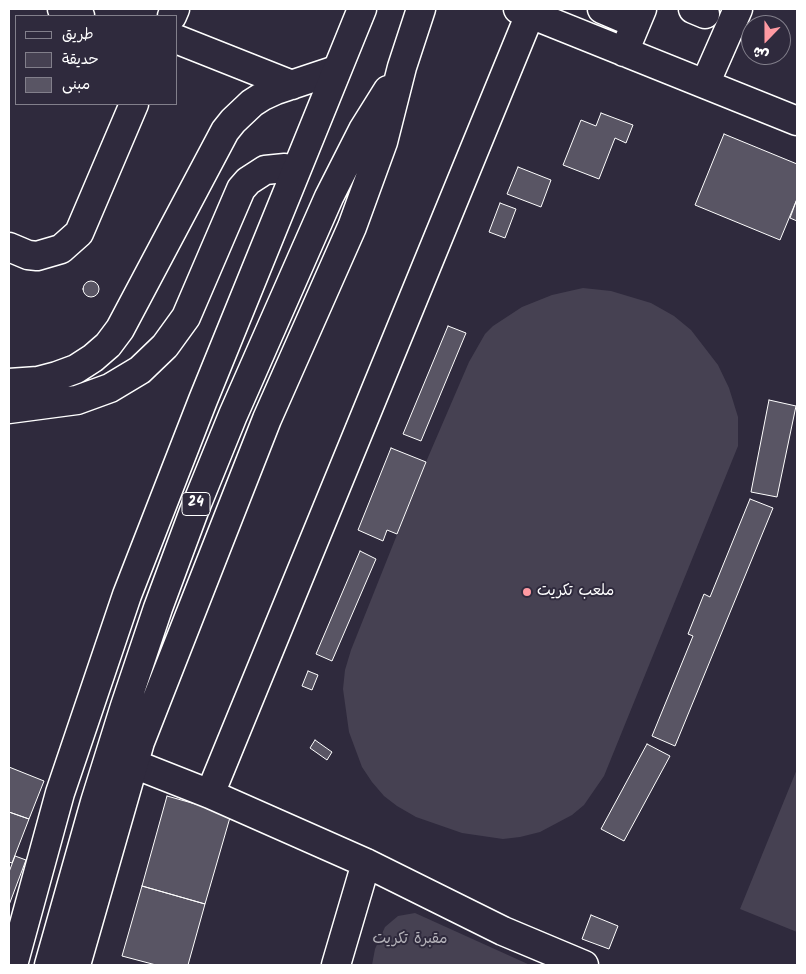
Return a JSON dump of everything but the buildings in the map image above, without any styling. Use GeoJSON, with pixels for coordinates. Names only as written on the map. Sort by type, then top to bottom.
{"type":"FeatureCollection","features":[{"type":"Feature","properties":{"kind":"main road"},"geometry":{"type":"LineString","coordinates":[[62,9],[77,15]]}},
{"type":"Feature","properties":{"kind":"main road"},"geometry":{"type":"LineString","coordinates":[[13,965],[60,794],[127,596],[164,498],[362,9]]}},
{"type":"Feature","properties":{"kind":"main road"},"geometry":{"type":"LineString","coordinates":[[76,965],[140,742],[267,419],[352,227],[383,142],[402,67],[421,9]]}},
{"type":"Feature","properties":{"kind":"main road"},"geometry":{"type":"LineString","coordinates":[[602,9],[639,16],[624,52]]}},
{"type":"Feature","properties":{"kind":"main road"},"geometry":{"type":"LineString","coordinates":[[705,84],[738,9]]}},
{"type":"Feature","properties":{"kind":"main road"},"geometry":{"type":"LineString","coordinates":[[210,794],[524,11],[797,121]]}},
{"type":"Feature","properties":{"kind":"main road"},"geometry":{"type":"LineString","coordinates":[[178,40],[292,85]]}},
{"type":"Feature","properties":{"kind":"main road","name":"24"},"geometry":{"type":"LineString","coordinates":[[49,965],[125,706],[158,608],[194,511],[233,415],[329,197],[363,130],[402,67]]}},
{"type":"Feature","properties":{"kind":"main road"},"geometry":{"type":"LineString","coordinates":[[9,383],[38,381],[76,369],[108,345],[125,320],[224,131],[252,103],[276,90],[336,70]]}},
{"type":"Feature","properties":{"kind":"main road"},"geometry":{"type":"LineString","coordinates":[[9,247],[37,256],[61,249],[79,232],[134,105]]}},
{"type":"Feature","properties":{"kind":"main road"},"geometry":{"type":"LineString","coordinates":[[9,409],[77,400],[110,388],[140,370],[165,346],[186,317],[242,189],[248,180],[265,170],[280,168],[295,171]]}},
{"type":"Feature","properties":{"kind":"main road"},"geometry":{"type":"LineString","coordinates":[[134,764],[210,794],[366,863],[503,931],[584,965]]}},
{"type":"Feature","properties":{"kind":"main road"},"geometry":{"type":"LineString","coordinates":[[336,965],[366,863]]}},
{"type":"Feature","properties":{"kind":"green space","name":"ملعب تكريت"},"geometry":{"type":"Polygon","coordinates":[[[583,288],[611,291],[651,303],[674,316],[691,330],[718,365],[729,388],[738,417],[738,446],[604,776],[584,805],[572,815],[540,832],[520,837],[503,839],[462,833],[416,817],[384,796],[372,782],[362,767],[349,732],[343,689],[345,670],[351,650],[426,462],[469,362],[485,334],[493,326],[522,307],[552,295],[583,288]]]}},
{"type":"Feature","properties":{"kind":"green space"},"geometry":{"type":"Polygon","coordinates":[[[797,769],[797,932],[740,909],[797,769]]]}},
{"type":"Feature","properties":{"kind":"green space","name":"مقبرة تكريت"},"geometry":{"type":"Polygon","coordinates":[[[415,913],[530,965],[372,965],[375,949],[385,927],[398,916],[415,913]]]}},
{"type":"Feature","properties":{"kind":"place","name":"ملعب تكريت"},"geometry":{"type":"Point","coordinates":[527,592]}}]}
